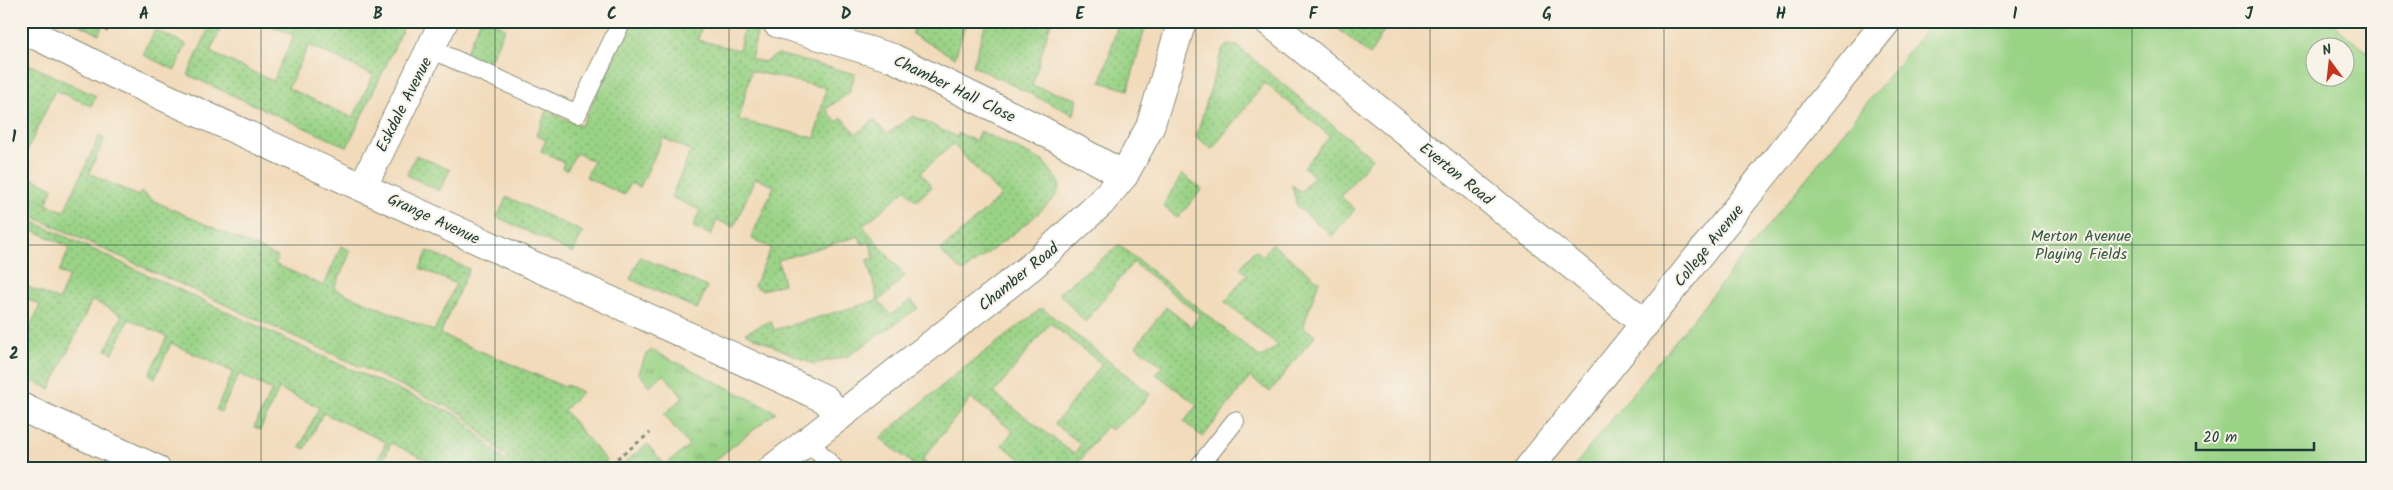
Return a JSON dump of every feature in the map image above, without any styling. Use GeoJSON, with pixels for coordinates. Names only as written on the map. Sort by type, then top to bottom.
{"type":"FeatureCollection","features":[{"type":"Feature","properties":{"kind":"street","name":"Eskdale Avenue"},"geometry":{"type":"LineString","coordinates":[[362,186],[444,21]]}},
{"type":"Feature","properties":{"kind":"street","name":"Chamber Road"},"geometry":{"type":"LineString","coordinates":[[772,469],[1032,266],[1097,208],[1124,175],[1150,128],[1182,21]]}},
{"type":"Feature","properties":{"kind":"street","name":"Everton Road"},"geometry":{"type":"LineString","coordinates":[[1268,21],[1645,324]]}},
{"type":"Feature","properties":{"kind":"street","name":"College Avenue"},"geometry":{"type":"LineString","coordinates":[[1528,469],[1887,21]]}},
{"type":"Feature","properties":{"kind":"street","name":"Chamber Hall Close"},"geometry":{"type":"LineString","coordinates":[[777,23],[862,47],[893,58],[1039,129],[1124,175]]}},
{"type":"Feature","properties":{"kind":"street","name":"Grange Avenue"},"geometry":{"type":"LineString","coordinates":[[21,28],[114,74],[826,399],[840,416]]}},
{"type":"Feature","properties":{"kind":"street"},"geometry":{"type":"LineString","coordinates":[[21,407],[156,469]]}},
{"type":"Feature","properties":{"kind":"lane"},"geometry":{"type":"LineString","coordinates":[[431,49],[577,114],[622,21]]}},
{"type":"Feature","properties":{"kind":"lane"},"geometry":{"type":"LineString","coordinates":[[1197,469],[1235,421]]}},
{"type":"Feature","properties":{"kind":"lane"},"geometry":{"type":"LineString","coordinates":[[808,441],[835,469]]}},
{"type":"Feature","properties":{"kind":"path"},"geometry":{"type":"LineString","coordinates":[[611,469],[608,466],[650,433]]}},
{"type":"Feature","properties":{"kind":"green space"},"geometry":{"type":"Polygon","coordinates":[[[72,21],[104,21],[99,34],[72,21]]]}},
{"type":"Feature","properties":{"kind":"green space"},"geometry":{"type":"Polygon","coordinates":[[[212,21],[224,21],[210,52],[273,81],[294,36],[263,21],[396,21],[405,25],[347,147],[188,75],[212,21]],[[309,45],[288,88],[353,118],[373,75],[309,45]]]}},
{"type":"Feature","properties":{"kind":"green space"},"geometry":{"type":"Polygon","coordinates":[[[480,21],[491,21],[505,28],[488,65],[465,54],[480,21]]]}},
{"type":"Feature","properties":{"kind":"green space"},"geometry":{"type":"Polygon","coordinates":[[[632,21],[669,21],[685,25],[687,21],[702,25],[698,40],[739,50],[746,21],[760,21],[751,59],[764,62],[778,54],[855,74],[849,93],[826,109],[836,122],[843,118],[856,134],[874,120],[887,134],[913,116],[957,137],[959,133],[975,141],[980,131],[1043,161],[1060,183],[1057,195],[1031,220],[963,272],[940,251],[1001,196],[953,144],[921,172],[932,187],[916,201],[905,190],[863,226],[905,276],[879,301],[891,315],[911,300],[918,308],[848,356],[813,364],[745,333],[771,321],[774,330],[878,300],[867,260],[874,258],[870,242],[862,244],[859,236],[778,260],[784,284],[762,290],[754,286],[771,248],[751,238],[774,186],[755,178],[734,227],[717,220],[711,235],[693,227],[700,210],[671,197],[691,151],[663,138],[640,187],[630,183],[624,195],[586,177],[594,161],[576,153],[567,170],[562,168],[564,162],[541,151],[546,140],[536,135],[547,111],[581,126],[632,21]],[[751,71],[739,120],[815,138],[826,88],[751,71]]]}},
{"type":"Feature","properties":{"kind":"green space"},"geometry":{"type":"Polygon","coordinates":[[[916,21],[956,23],[957,21],[966,21],[955,58],[912,34],[916,21]]]}},
{"type":"Feature","properties":{"kind":"green space"},"geometry":{"type":"Polygon","coordinates":[[[986,21],[1051,21],[1032,86],[1077,99],[1074,115],[973,66],[986,21]]]}},
{"type":"Feature","properties":{"kind":"green space"},"geometry":{"type":"Polygon","coordinates":[[[1119,21],[1147,21],[1128,90],[1101,82],[1119,21]]]}},
{"type":"Feature","properties":{"kind":"green space"},"geometry":{"type":"Polygon","coordinates":[[[1329,21],[1389,21],[1370,55],[1329,21]]]}},
{"type":"Feature","properties":{"kind":"green space","name":"Merton Avenue Playing Fields"},"geometry":{"type":"Polygon","coordinates":[[[1933,21],[2329,21],[2350,38],[2306,38],[2306,88],[2356,88],[2356,43],[2372,56],[2372,469],[1572,469],[1933,21]]]}},
{"type":"Feature","properties":{"kind":"green space"},"geometry":{"type":"Polygon","coordinates":[[[155,30],[186,44],[175,70],[143,55],[155,30]]]}},
{"type":"Feature","properties":{"kind":"green space"},"geometry":{"type":"Polygon","coordinates":[[[1229,44],[1236,45],[1372,158],[1341,197],[1355,209],[1332,236],[1297,206],[1292,185],[1301,192],[1314,176],[1304,167],[1330,136],[1265,83],[1212,149],[1196,137],[1222,50],[1229,44]]]}},
{"type":"Feature","properties":{"kind":"green space"},"geometry":{"type":"Polygon","coordinates":[[[24,62],[96,96],[91,106],[55,90],[21,164],[21,68],[24,62]]]}},
{"type":"Feature","properties":{"kind":"green space"},"geometry":{"type":"Polygon","coordinates":[[[100,135],[105,138],[89,173],[138,196],[141,192],[152,200],[278,257],[275,264],[324,286],[341,246],[351,251],[334,289],[434,331],[456,284],[420,268],[428,251],[469,269],[440,334],[565,387],[567,385],[582,392],[564,410],[606,461],[596,469],[428,469],[431,462],[391,443],[380,469],[374,469],[386,442],[323,413],[305,449],[300,447],[319,407],[279,389],[260,430],[254,427],[272,390],[239,374],[221,412],[216,410],[233,372],[171,343],[155,378],[149,374],[167,337],[129,319],[113,353],[106,350],[122,315],[92,300],[50,389],[21,376],[21,347],[40,305],[21,296],[21,284],[59,300],[69,276],[59,272],[70,247],[21,225],[21,216],[339,364],[460,416],[505,461],[508,459],[461,413],[21,211],[21,173],[53,188],[46,204],[64,211],[100,135]]]}},
{"type":"Feature","properties":{"kind":"green space"},"geometry":{"type":"Polygon","coordinates":[[[416,155],[450,170],[439,191],[407,175],[416,155]]]}},
{"type":"Feature","properties":{"kind":"green space"},"geometry":{"type":"Polygon","coordinates":[[[1182,174],[1202,189],[1178,218],[1163,206],[1182,174]]]}},
{"type":"Feature","properties":{"kind":"green space"},"geometry":{"type":"Polygon","coordinates":[[[507,197],[583,232],[573,253],[497,217],[507,197]]]}},
{"type":"Feature","properties":{"kind":"green space"},"geometry":{"type":"Polygon","coordinates":[[[1272,244],[1319,281],[1303,327],[1315,335],[1270,392],[1250,377],[1203,437],[1184,422],[1197,405],[1156,374],[1162,366],[1136,346],[1166,307],[1191,327],[1200,315],[1133,262],[1085,322],[1059,293],[1119,245],[1261,358],[1278,345],[1225,302],[1247,274],[1240,268],[1255,250],[1263,256],[1272,244]]]}},
{"type":"Feature","properties":{"kind":"green space"},"geometry":{"type":"Polygon","coordinates":[[[640,257],[707,287],[697,309],[630,279],[640,257]]]}},
{"type":"Feature","properties":{"kind":"green space"},"geometry":{"type":"Polygon","coordinates":[[[1042,308],[1150,394],[1136,411],[1111,430],[1106,426],[1074,469],[1034,469],[1002,445],[1013,431],[971,398],[922,460],[933,469],[919,469],[880,438],[955,375],[1042,308]],[[1050,323],[994,393],[1074,454],[1081,444],[1055,424],[1102,364],[1050,323]]]}},
{"type":"Feature","properties":{"kind":"green space"},"geometry":{"type":"Polygon","coordinates":[[[652,350],[776,412],[704,469],[617,469],[647,444],[665,465],[689,446],[664,414],[683,398],[664,374],[649,386],[639,373],[646,354],[652,350]]]}}]}
